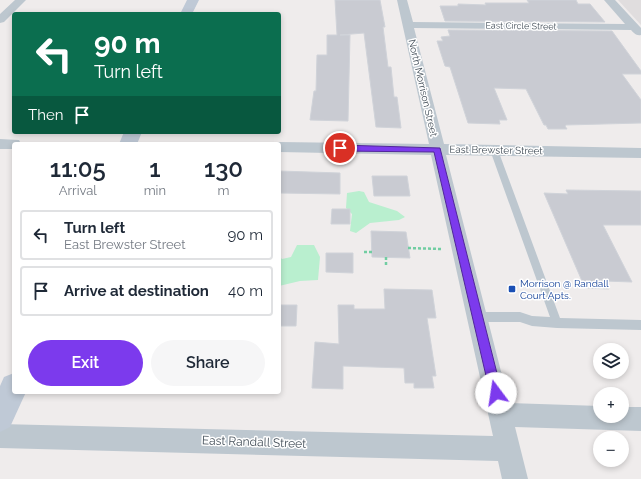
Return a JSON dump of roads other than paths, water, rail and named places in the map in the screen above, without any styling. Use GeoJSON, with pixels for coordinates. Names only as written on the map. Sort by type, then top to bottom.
{"type":"FeatureCollection","features":[{"type":"Feature","properties":{"kind":"main road"},"geometry":{"type":"LineString","coordinates":[[187,12],[192,0]]}},
{"type":"Feature","properties":{"kind":"main road"},"geometry":{"type":"LineString","coordinates":[[0,417],[12,391]]}},
{"type":"Feature","properties":{"kind":"street"},"geometry":{"type":"LineString","coordinates":[[0,20],[21,0]]}},
{"type":"Feature","properties":{"kind":"street","name":"North Morrison Street"},"geometry":{"type":"LineString","coordinates":[[402,0],[516,479]]}},
{"type":"Feature","properties":{"kind":"street"},"geometry":{"type":"LineString","coordinates":[[609,0],[638,31]]}},
{"type":"Feature","properties":{"kind":"street","name":"East Circle Street"},"geometry":{"type":"LineString","coordinates":[[408,25],[638,31]]}},
{"type":"Feature","properties":{"kind":"street"},"geometry":{"type":"LineString","coordinates":[[0,144],[12,144]]}},
{"type":"Feature","properties":{"kind":"street","name":"East Brewster Street"},"geometry":{"type":"LineString","coordinates":[[281,147],[641,153]]}},
{"type":"Feature","properties":{"kind":"street"},"geometry":{"type":"LineString","coordinates":[[501,415],[641,419]]}},
{"type":"Feature","properties":{"kind":"street","name":"East Randall Street"},"geometry":{"type":"LineString","coordinates":[[0,436],[508,449]]}},
{"type":"Feature","properties":{"kind":"lane"},"geometry":{"type":"LineString","coordinates":[[494,150],[557,322]]}},
{"type":"Feature","properties":{"kind":"lane"},"geometry":{"type":"LineString","coordinates":[[477,317],[520,317],[532,321],[641,325]]}},
{"type":"Feature","properties":{"kind":"place","name":"Morrison @ Randall Court Apts."},"geometry":{"type":"Point","coordinates":[512,289]}}]}
